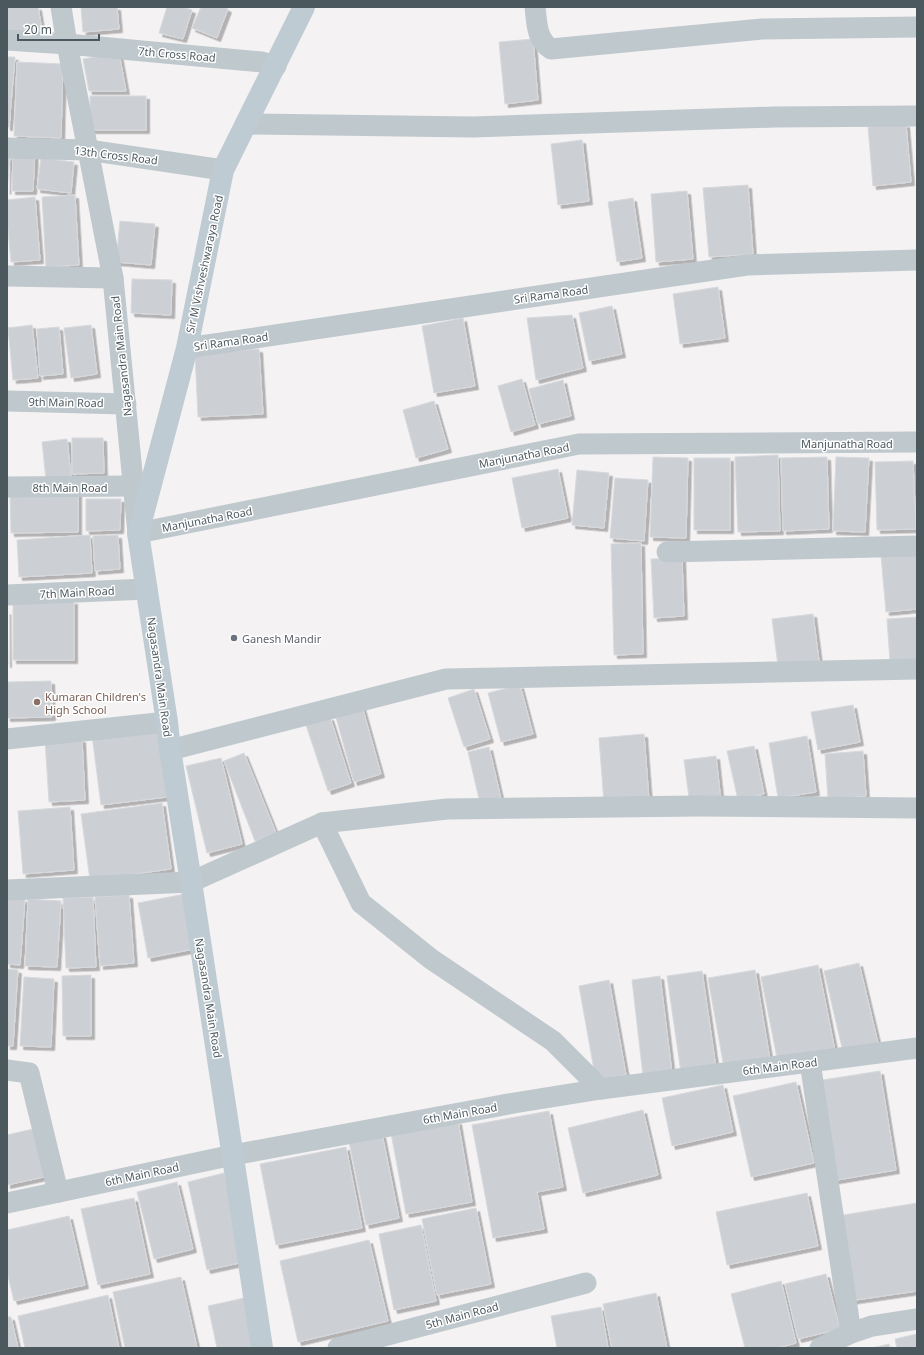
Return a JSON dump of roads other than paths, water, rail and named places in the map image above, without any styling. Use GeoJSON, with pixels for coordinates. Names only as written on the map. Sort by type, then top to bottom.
{"type":"FeatureCollection","features":[{"type":"Feature","properties":{"kind":"street","name":"Nagasandra Main Road"},"geometry":{"type":"LineString","coordinates":[[61,7],[112,278],[138,533],[262,1348]]}},
{"type":"Feature","properties":{"kind":"street","name":"Sir M Vishveshwaraya Road"},"geometry":{"type":"LineString","coordinates":[[138,533],[187,348],[224,170],[304,7]]}},
{"type":"Feature","properties":{"kind":"street"},"geometry":{"type":"LineString","coordinates":[[535,7],[539,34],[545,45],[551,49],[762,29],[917,28]]}},
{"type":"Feature","properties":{"kind":"street","name":"7th Cross Road"},"geometry":{"type":"LineString","coordinates":[[7,40],[262,62],[276,66]]}},
{"type":"Feature","properties":{"kind":"street"},"geometry":{"type":"LineString","coordinates":[[246,124],[473,127],[766,118],[917,116]]}},
{"type":"Feature","properties":{"kind":"street","name":"13th Cross Road"},"geometry":{"type":"LineString","coordinates":[[7,148],[88,150],[224,170]]}},
{"type":"Feature","properties":{"kind":"street","name":"Sri Rama Road"},"geometry":{"type":"LineString","coordinates":[[187,348],[747,265],[917,260]]}},
{"type":"Feature","properties":{"kind":"street"},"geometry":{"type":"LineString","coordinates":[[7,276],[112,278]]}},
{"type":"Feature","properties":{"kind":"street","name":"9th Main Road"},"geometry":{"type":"LineString","coordinates":[[7,401],[126,404]]}},
{"type":"Feature","properties":{"kind":"street","name":"Manjunatha Road"},"geometry":{"type":"LineString","coordinates":[[138,533],[579,444],[917,442]]}},
{"type":"Feature","properties":{"kind":"street","name":"8th Main Road"},"geometry":{"type":"LineString","coordinates":[[7,487],[134,486]]}},
{"type":"Feature","properties":{"kind":"street"},"geometry":{"type":"LineString","coordinates":[[667,552],[917,546]]}},
{"type":"Feature","properties":{"kind":"street","name":"7th Main Road"},"geometry":{"type":"LineString","coordinates":[[7,595],[147,589]]}},
{"type":"Feature","properties":{"kind":"street"},"geometry":{"type":"LineString","coordinates":[[170,750],[446,679],[917,669]]}},
{"type":"Feature","properties":{"kind":"street"},"geometry":{"type":"LineString","coordinates":[[7,739],[167,722]]}},
{"type":"Feature","properties":{"kind":"street"},"geometry":{"type":"LineString","coordinates":[[7,890],[192,882],[322,823],[447,809],[698,806],[917,808]]}},
{"type":"Feature","properties":{"kind":"street"},"geometry":{"type":"LineString","coordinates":[[322,823],[361,903],[431,959],[553,1041],[601,1089]]}},
{"type":"Feature","properties":{"kind":"street","name":"6th Main Road"},"geometry":{"type":"LineString","coordinates":[[7,1203],[233,1155],[601,1089],[917,1048]]}},
{"type":"Feature","properties":{"kind":"street"},"geometry":{"type":"LineString","coordinates":[[810,1062],[851,1333]]}},
{"type":"Feature","properties":{"kind":"street"},"geometry":{"type":"LineString","coordinates":[[7,1070],[30,1073],[58,1192]]}},
{"type":"Feature","properties":{"kind":"street","name":"5th Main Road"},"geometry":{"type":"LineString","coordinates":[[338,1348],[586,1283]]}},
{"type":"Feature","properties":{"kind":"street"},"geometry":{"type":"LineString","coordinates":[[820,1348],[851,1333],[872,1326],[917,1319]]}},
{"type":"Feature","properties":{"kind":"place","name":"Ganesh Mandir"},"geometry":{"type":"Point","coordinates":[234,638]}},
{"type":"Feature","properties":{"kind":"place","name":"Kumaran Children's High School"},"geometry":{"type":"Point","coordinates":[37,702]}}]}
